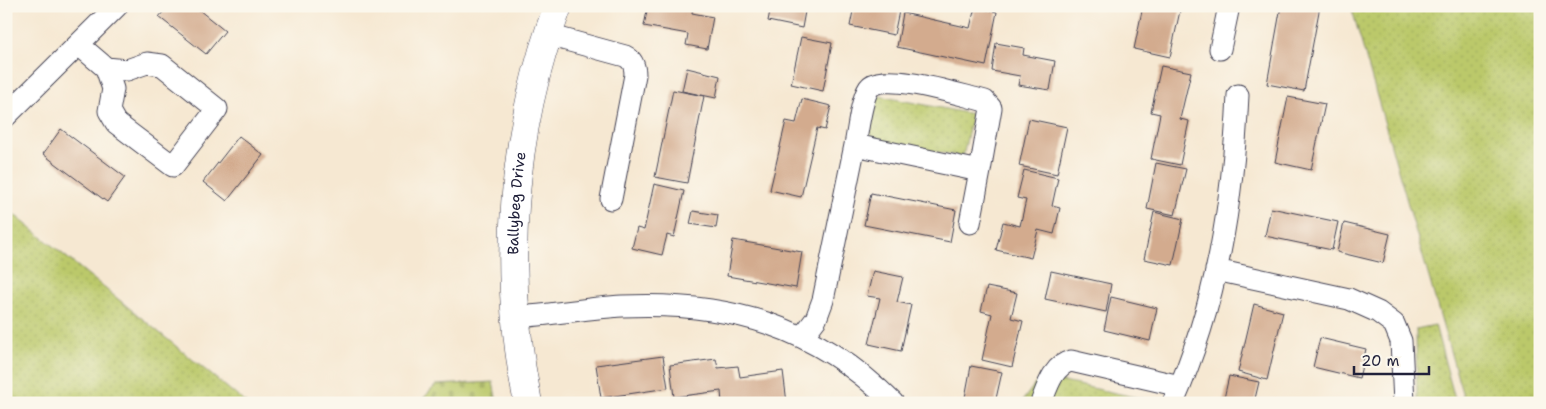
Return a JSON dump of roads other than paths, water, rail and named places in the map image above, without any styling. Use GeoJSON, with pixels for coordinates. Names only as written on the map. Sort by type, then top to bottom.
{"type":"FeatureCollection","features":[{"type":"Feature","properties":{"kind":"street"},"geometry":{"type":"LineString","coordinates":[[6,116],[118,6]]}},
{"type":"Feature","properties":{"kind":"street","name":"Ballybeg Drive"},"geometry":{"type":"LineString","coordinates":[[528,403],[516,317],[514,255],[520,158],[529,101],[558,6]]}},
{"type":"Feature","properties":{"kind":"street"},"geometry":{"type":"LineString","coordinates":[[1220,49],[1229,6]]}},
{"type":"Feature","properties":{"kind":"street"},"geometry":{"type":"LineString","coordinates":[[548,35],[625,56],[631,60],[635,67],[636,75],[611,199]]}},
{"type":"Feature","properties":{"kind":"street"},"geometry":{"type":"LineString","coordinates":[[79,45],[106,68],[113,89],[109,110],[116,123],[173,166],[217,109],[162,64],[147,63],[127,70],[106,68]]}},
{"type":"Feature","properties":{"kind":"street"},"geometry":{"type":"LineString","coordinates":[[803,336],[816,319],[822,300],[865,98],[870,86],[886,80],[974,98],[989,104],[991,115],[970,223]]}},
{"type":"Feature","properties":{"kind":"street"},"geometry":{"type":"LineString","coordinates":[[1041,403],[1057,370],[1071,361],[1177,394],[1199,334],[1216,270],[1233,176],[1238,95]]}},
{"type":"Feature","properties":{"kind":"street"},"geometry":{"type":"LineString","coordinates":[[855,145],[980,171]]}},
{"type":"Feature","properties":{"kind":"street"},"geometry":{"type":"LineString","coordinates":[[1216,270],[1349,299],[1378,312],[1394,324],[1401,341],[1404,403]]}},
{"type":"Feature","properties":{"kind":"street"},"geometry":{"type":"LineString","coordinates":[[516,317],[614,307],[685,307],[757,319],[803,336],[860,374],[893,403]]}}]}
